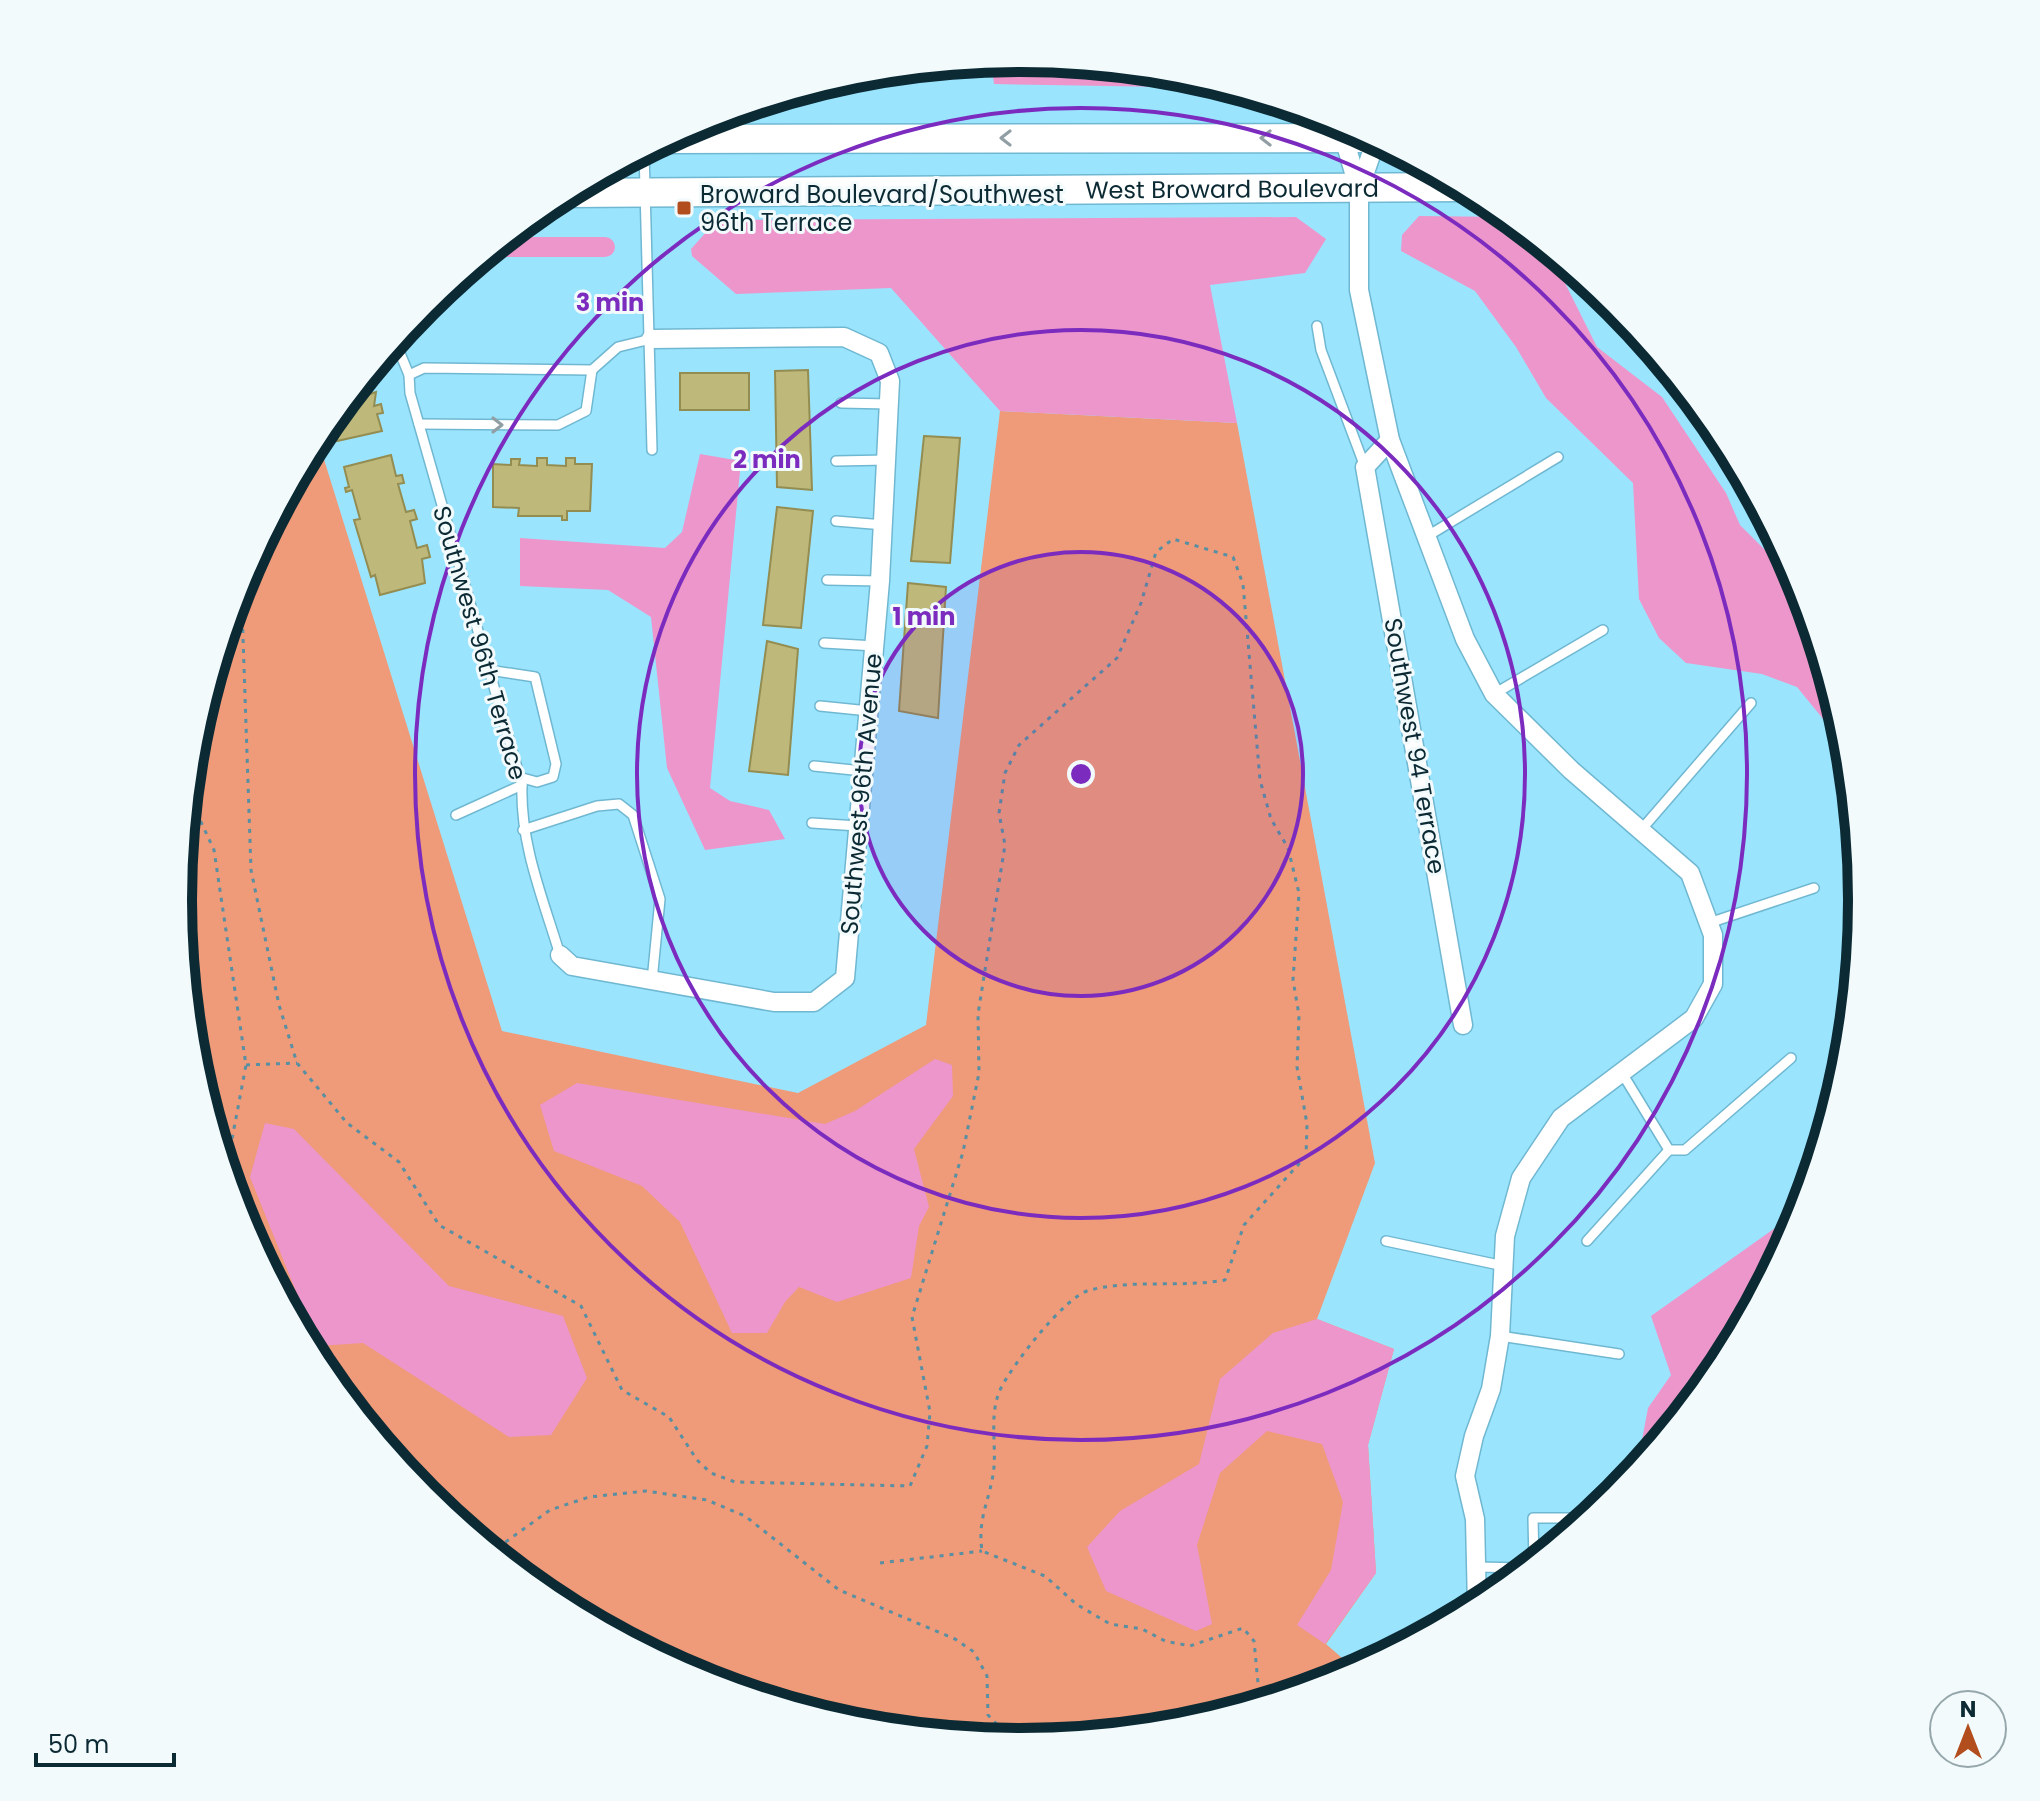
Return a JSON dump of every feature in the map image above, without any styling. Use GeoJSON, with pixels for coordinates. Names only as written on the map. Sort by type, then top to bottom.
{"type":"FeatureCollection","features":[{"type":"Feature","properties":{"kind":"main road"},"geometry":{"type":"LineString","coordinates":[[695,139],[1324,130]]}},
{"type":"Feature","properties":{"kind":"main road","name":"West Broward Boulevard"},"geometry":{"type":"LineString","coordinates":[[591,193],[1441,188]]}},
{"type":"Feature","properties":{"kind":"street"},"geometry":{"type":"LineString","coordinates":[[1345,139],[1359,190],[1359,290],[1390,440],[1465,639],[1494,694],[1571,770],[1690,873],[1713,935],[1713,984],[1694,1018],[1561,1118],[1521,1178],[1505,1236],[1500,1336],[1491,1389],[1474,1436],[1465,1476],[1475,1519],[1477,1591]]}},
{"type":"Feature","properties":{"kind":"street"},"geometry":{"type":"LineString","coordinates":[[1359,190],[1371,150]]}},
{"type":"Feature","properties":{"kind":"street","name":"Southwest 96th Avenue"},"geometry":{"type":"LineString","coordinates":[[560,955],[572,966],[774,1002],[814,1002],[845,978],[880,581],[890,381],[879,353],[844,337],[651,339]]}},
{"type":"Feature","properties":{"kind":"street"},"geometry":{"type":"LineString","coordinates":[[1365,467],[1390,440]]}},
{"type":"Feature","properties":{"kind":"street","name":"Southwest 94 Terrace"},"geometry":{"type":"LineString","coordinates":[[1365,467],[1463,1025]]}},
{"type":"Feature","properties":{"kind":"lane"},"geometry":{"type":"LineString","coordinates":[[645,162],[652,450]]}},
{"type":"Feature","properties":{"kind":"lane","name":"Southwest 94 Terrace"},"geometry":{"type":"LineString","coordinates":[[1317,326],[1321,350],[1365,467]]}},
{"type":"Feature","properties":{"kind":"lane"},"geometry":{"type":"LineString","coordinates":[[419,424],[558,425],[586,411],[592,370],[618,347],[651,339]]}},
{"type":"Feature","properties":{"kind":"lane","name":"Southwest 96th Terrace"},"geometry":{"type":"LineString","coordinates":[[399,352],[409,375],[410,393],[520,781],[523,830],[560,955]]}},
{"type":"Feature","properties":{"kind":"lane"},"geometry":{"type":"LineString","coordinates":[[409,375],[424,368],[592,370]]}},
{"type":"Feature","properties":{"kind":"lane"},"geometry":{"type":"LineString","coordinates":[[841,403],[889,404]]}},
{"type":"Feature","properties":{"kind":"lane"},"geometry":{"type":"LineString","coordinates":[[1426,537],[1558,457]]}},
{"type":"Feature","properties":{"kind":"lane"},"geometry":{"type":"LineString","coordinates":[[836,461],[887,460]]}},
{"type":"Feature","properties":{"kind":"lane"},"geometry":{"type":"LineString","coordinates":[[836,521],[884,525]]}},
{"type":"Feature","properties":{"kind":"lane"},"geometry":{"type":"LineString","coordinates":[[827,580],[880,581]]}},
{"type":"Feature","properties":{"kind":"lane"},"geometry":{"type":"LineString","coordinates":[[1494,694],[1603,630]]}},
{"type":"Feature","properties":{"kind":"lane"},"geometry":{"type":"LineString","coordinates":[[824,643],[875,646]]}},
{"type":"Feature","properties":{"kind":"lane"},"geometry":{"type":"LineString","coordinates":[[456,815],[520,781],[537,782],[553,777],[556,764],[535,677],[489,670]]}},
{"type":"Feature","properties":{"kind":"lane"},"geometry":{"type":"LineString","coordinates":[[1641,830],[1751,703]]}},
{"type":"Feature","properties":{"kind":"lane"},"geometry":{"type":"LineString","coordinates":[[820,706],[869,711]]}},
{"type":"Feature","properties":{"kind":"lane"},"geometry":{"type":"LineString","coordinates":[[814,766],[863,771]]}},
{"type":"Feature","properties":{"kind":"lane"},"geometry":{"type":"LineString","coordinates":[[523,830],[597,806],[619,804],[633,815],[660,899],[652,981]]}},
{"type":"Feature","properties":{"kind":"lane"},"geometry":{"type":"LineString","coordinates":[[812,823],[858,826]]}},
{"type":"Feature","properties":{"kind":"lane"},"geometry":{"type":"LineString","coordinates":[[1709,923],[1814,888]]}},
{"type":"Feature","properties":{"kind":"lane"},"geometry":{"type":"LineString","coordinates":[[1587,1241],[1669,1150],[1685,1150],[1791,1058]]}},
{"type":"Feature","properties":{"kind":"lane"},"geometry":{"type":"LineString","coordinates":[[1622,1073],[1669,1150]]}},
{"type":"Feature","properties":{"kind":"lane"},"geometry":{"type":"LineString","coordinates":[[1386,1241],[1504,1266]]}},
{"type":"Feature","properties":{"kind":"lane"},"geometry":{"type":"LineString","coordinates":[[1500,1336],[1619,1354]]}},
{"type":"Feature","properties":{"kind":"lane"},"geometry":{"type":"LineString","coordinates":[[1534,1550],[1533,1518],[1571,1518]]}},
{"type":"Feature","properties":{"kind":"lane"},"geometry":{"type":"LineString","coordinates":[[1477,1567],[1510,1568]]}},
{"type":"Feature","properties":{"kind":"path"},"geometry":{"type":"LineString","coordinates":[[242,616],[251,870],[279,1005],[297,1063],[347,1123],[399,1162],[439,1225],[581,1306],[622,1390],[669,1417],[697,1460],[711,1473],[735,1482],[910,1486],[927,1446],[930,1412],[912,1317],[963,1152],[979,1073],[978,1014],[1005,845],[999,813],[1005,773],[1019,745],[1117,658],[1141,603],[1156,552],[1173,539],[1233,557],[1243,584],[1260,780],[1271,819],[1288,848],[1299,893],[1293,980],[1299,1015],[1297,1067],[1307,1124],[1306,1156],[1244,1225],[1225,1280],[1192,1286],[1149,1284],[1087,1290],[1042,1328],[1000,1389],[994,1425],[994,1467],[979,1527],[982,1551]]}},
{"type":"Feature","properties":{"kind":"path"},"geometry":{"type":"LineString","coordinates":[[197,813],[214,850],[246,1065],[230,1150]]}},
{"type":"Feature","properties":{"kind":"path"},"geometry":{"type":"LineString","coordinates":[[246,1065],[297,1063]]}},
{"type":"Feature","properties":{"kind":"path"},"geometry":{"type":"LineString","coordinates":[[501,1545],[550,1510],[589,1497],[646,1491],[707,1500],[745,1516],[802,1564],[839,1590],[955,1639],[974,1652],[987,1676],[988,1715],[1001,1728]]}},
{"type":"Feature","properties":{"kind":"path"},"geometry":{"type":"LineString","coordinates":[[880,1563],[982,1551],[1045,1576],[1076,1604],[1110,1624],[1142,1629],[1165,1641],[1190,1646],[1243,1628],[1254,1641],[1259,1693]]}},
{"type":"Feature","properties":{"kind":"shaded area"},"geometry":{"type":"Polygon","coordinates":[[[1020,72],[1128,79],[1177,87],[994,84],[993,73],[1020,72]]]}},
{"type":"Feature","properties":{"kind":"shaded area"},"geometry":{"type":"Polygon","coordinates":[[[1419,216],[1487,217],[1560,273],[1597,347],[1662,397],[1726,493],[1740,525],[1774,559],[1805,634],[1833,739],[1840,782],[1828,725],[1797,687],[1762,674],[1686,663],[1659,638],[1639,599],[1633,483],[1546,398],[1516,347],[1475,291],[1401,251],[1402,235],[1419,216]]]}},
{"type":"Feature","properties":{"kind":"shaded area"},"geometry":{"type":"Polygon","coordinates":[[[1296,217],[1326,239],[1305,273],[1210,285],[1237,423],[1000,411],[891,288],[736,294],[692,256],[691,249],[717,220],[1296,217]]]}},
{"type":"Feature","properties":{"kind":"shaded area"},"geometry":{"type":"Polygon","coordinates":[[[1000,411],[1237,423],[1375,1163],[1317,1319],[1394,1349],[1368,1445],[1376,1573],[1326,1644],[1346,1662],[1234,1701],[1128,1722],[1020,1729],[912,1722],[858,1713],[806,1701],[703,1666],[606,1618],[516,1558],[434,1486],[397,1447],[331,1361],[302,1315],[255,1218],[235,1167],[207,1062],[193,955],[193,846],[207,739],[220,686],[235,634],[255,583],[302,486],[322,454],[502,1031],[798,1093],[926,1025],[1000,411]]]}},
{"type":"Feature","properties":{"kind":"shaded area"},"geometry":{"type":"Polygon","coordinates":[[[700,454],[741,461],[710,788],[730,801],[769,810],[785,839],[705,850],[667,768],[651,617],[608,590],[520,586],[520,538],[665,548],[682,532],[700,454]]]}},
{"type":"Feature","properties":{"kind":"shaded area"},"geometry":{"type":"Polygon","coordinates":[[[935,1059],[952,1065],[953,1096],[914,1149],[929,1207],[919,1226],[911,1278],[837,1302],[799,1287],[785,1302],[767,1333],[732,1333],[680,1222],[642,1186],[554,1151],[540,1105],[577,1083],[825,1124],[855,1111],[935,1059]]]}},
{"type":"Feature","properties":{"kind":"shaded area"},"geometry":{"type":"Polygon","coordinates":[[[265,1123],[294,1129],[449,1286],[563,1316],[587,1378],[551,1435],[509,1437],[363,1343],[321,1346],[312,1330],[250,1177],[265,1123]]]}},
{"type":"Feature","properties":{"kind":"shaded area"},"geometry":{"type":"Polygon","coordinates":[[[1783,1222],[1738,1315],[1709,1361],[1640,1450],[1648,1408],[1671,1375],[1651,1316],[1783,1222]]]}},
{"type":"Feature","properties":{"kind":"shaded area"},"geometry":{"type":"Polygon","coordinates":[[[1317,1319],[1394,1349],[1368,1445],[1376,1573],[1325,1644],[1297,1625],[1331,1570],[1343,1502],[1322,1444],[1267,1431],[1220,1473],[1197,1545],[1212,1624],[1196,1631],[1106,1591],[1087,1547],[1120,1511],[1199,1464],[1220,1379],[1273,1333],[1317,1319]]]}},
{"type":"Feature","properties":{"kind":"building"},"geometry":{"type":"Polygon","coordinates":[[[808,370],[812,490],[777,487],[775,371],[808,370]]]}},
{"type":"Feature","properties":{"kind":"building"},"geometry":{"type":"Polygon","coordinates":[[[680,373],[749,373],[749,410],[680,410],[680,373]]]}},
{"type":"Feature","properties":{"kind":"building"},"geometry":{"type":"Polygon","coordinates":[[[367,391],[370,394],[376,392],[374,406],[381,404],[383,413],[377,414],[382,431],[337,441],[335,435],[363,396],[367,391]]]}},
{"type":"Feature","properties":{"kind":"building"},"geometry":{"type":"Polygon","coordinates":[[[924,436],[960,438],[950,563],[911,561],[924,436]]]}},
{"type":"Feature","properties":{"kind":"building"},"geometry":{"type":"Polygon","coordinates":[[[391,455],[396,476],[402,475],[404,483],[398,484],[406,512],[414,510],[417,519],[410,521],[417,548],[427,545],[430,557],[422,559],[425,583],[380,595],[375,575],[371,577],[354,520],[360,519],[352,490],[346,492],[345,488],[349,487],[344,467],[391,455]]]}},
{"type":"Feature","properties":{"kind":"building"},"geometry":{"type":"Polygon","coordinates":[[[537,458],[547,458],[547,465],[566,466],[566,458],[575,458],[575,464],[592,464],[590,511],[567,511],[567,520],[562,520],[562,516],[518,516],[519,508],[493,507],[493,464],[511,465],[511,459],[520,459],[519,465],[537,466],[537,458]]]}},
{"type":"Feature","properties":{"kind":"building"},"geometry":{"type":"Polygon","coordinates":[[[777,507],[813,511],[801,628],[763,625],[777,507]]]}},
{"type":"Feature","properties":{"kind":"building"},"geometry":{"type":"Polygon","coordinates":[[[908,583],[946,587],[938,718],[899,711],[908,583]]]}},
{"type":"Feature","properties":{"kind":"building"},"geometry":{"type":"Polygon","coordinates":[[[767,641],[798,649],[788,775],[749,771],[767,641]]]}},
{"type":"Feature","properties":{"kind":"waterway"},"geometry":{"type":"LineString","coordinates":[[511,247],[605,247]]}},
{"type":"Feature","properties":{"kind":"place","name":"Broward Boulevard/Southwest 96th Terrace"},"geometry":{"type":"Point","coordinates":[684,208]}}]}
